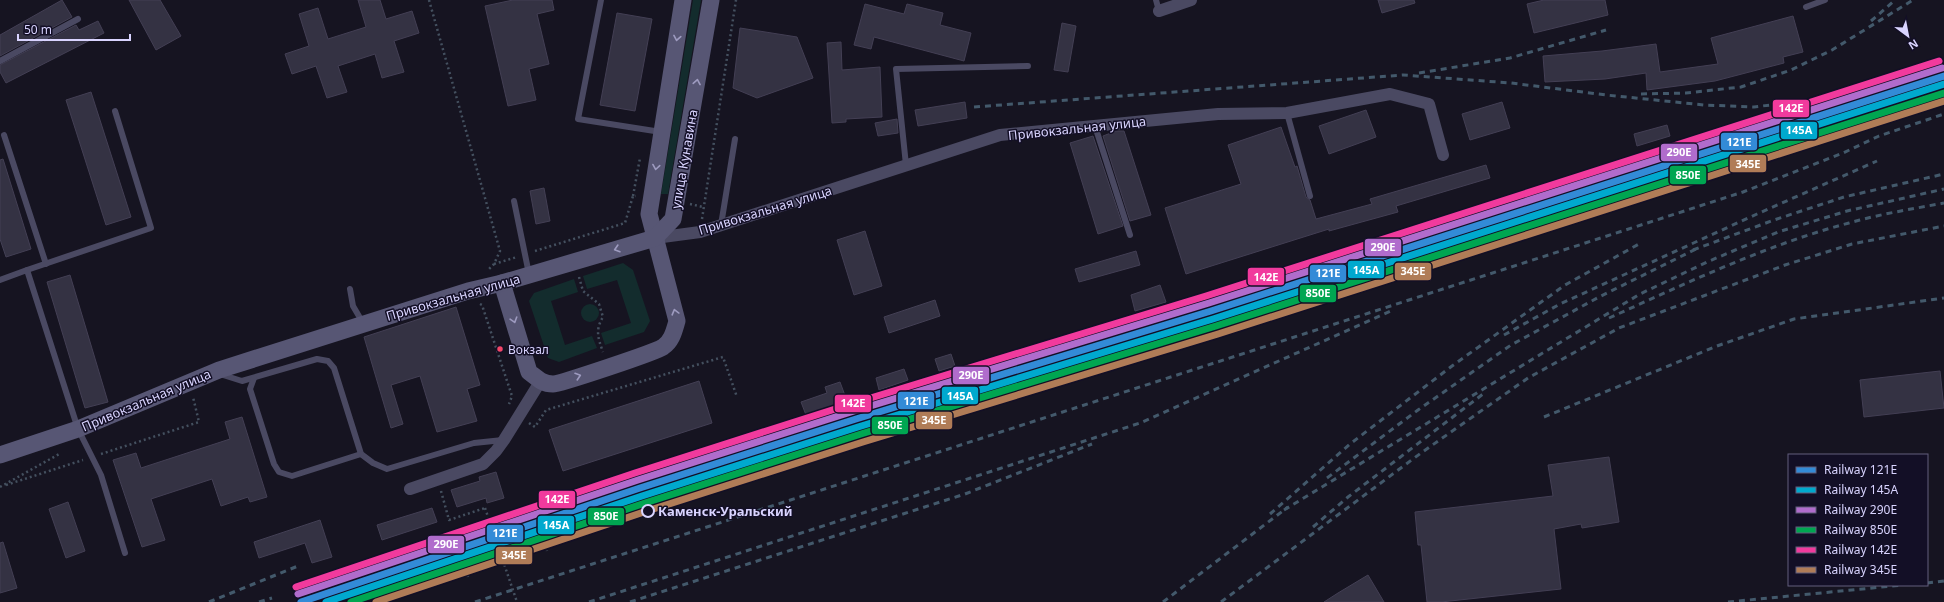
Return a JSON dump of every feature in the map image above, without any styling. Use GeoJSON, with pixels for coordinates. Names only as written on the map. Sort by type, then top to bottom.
{"type":"FeatureCollection","features":[{"type":"Feature","properties":{"kind":"street","name":"улица Кунавина"},"geometry":{"type":"LineString","coordinates":[[655,238],[649,214],[683,0]]}},
{"type":"Feature","properties":{"kind":"street","name":"улица Кунавина"},"geometry":{"type":"LineString","coordinates":[[655,238],[673,219],[711,0]]}},
{"type":"Feature","properties":{"kind":"street"},"geometry":{"type":"LineString","coordinates":[[1158,6],[1191,0]]}},
{"type":"Feature","properties":{"kind":"street","name":"Привокзальная улица"},"geometry":{"type":"LineString","coordinates":[[0,455],[78,429],[219,370],[363,323],[468,291],[502,283],[655,238],[700,232],[1000,136],[1218,114],[1287,113],[1390,94],[1429,104],[1443,154]]}},
{"type":"Feature","properties":{"kind":"street"},"geometry":{"type":"LineString","coordinates":[[502,283],[529,372],[540,382],[554,384],[608,367],[663,347],[673,335],[677,321],[655,238]]}},
{"type":"Feature","properties":{"kind":"street"},"geometry":{"type":"LineString","coordinates":[[410,489],[483,464],[496,451],[520,418],[540,382]]}},
{"type":"Feature","properties":{"kind":"lane"},"geometry":{"type":"LineString","coordinates":[[601,0],[578,119],[661,132]]}},
{"type":"Feature","properties":{"kind":"lane"},"geometry":{"type":"LineString","coordinates":[[1806,7],[1825,0]]}},
{"type":"Feature","properties":{"kind":"lane"},"geometry":{"type":"LineString","coordinates":[[0,61],[78,19]]}},
{"type":"Feature","properties":{"kind":"lane"},"geometry":{"type":"LineString","coordinates":[[906,166],[896,69],[1028,66]]}},
{"type":"Feature","properties":{"kind":"lane"},"geometry":{"type":"LineString","coordinates":[[0,280],[151,228],[116,111]]}},
{"type":"Feature","properties":{"kind":"lane"},"geometry":{"type":"LineString","coordinates":[[1287,113],[1310,196]]}},
{"type":"Feature","properties":{"kind":"lane"},"geometry":{"type":"LineString","coordinates":[[1095,126],[1130,235]]}},
{"type":"Feature","properties":{"kind":"lane"},"geometry":{"type":"LineString","coordinates":[[4,135],[46,264]]}},
{"type":"Feature","properties":{"kind":"lane"},"geometry":{"type":"LineString","coordinates":[[721,225],[735,139]]}},
{"type":"Feature","properties":{"kind":"lane"},"geometry":{"type":"LineString","coordinates":[[514,201],[530,275]]}},
{"type":"Feature","properties":{"kind":"lane"},"geometry":{"type":"LineString","coordinates":[[27,270],[78,429],[101,475],[125,553]]}},
{"type":"Feature","properties":{"kind":"lane"},"geometry":{"type":"LineString","coordinates":[[350,289],[354,306],[363,323]]}},
{"type":"Feature","properties":{"kind":"lane"},"geometry":{"type":"LineString","coordinates":[[219,370],[223,376],[242,381],[317,359],[328,361],[334,368],[361,454],[373,463],[387,469],[474,443],[504,440]]}},
{"type":"Feature","properties":{"kind":"lane"},"geometry":{"type":"LineString","coordinates":[[254,378],[250,389],[274,464],[279,472],[292,476],[361,454]]}},
{"type":"Feature","properties":{"kind":"path"},"geometry":{"type":"LineString","coordinates":[[429,0],[500,251],[494,264],[468,291],[470,300],[482,305],[512,396],[507,410],[536,427],[546,410],[723,357],[737,397]]}},
{"type":"Feature","properties":{"kind":"path"},"geometry":{"type":"LineString","coordinates":[[700,232],[736,0]]}},
{"type":"Feature","properties":{"kind":"path"},"geometry":{"type":"LineString","coordinates":[[494,264],[625,223],[633,196],[651,198]]}},
{"type":"Feature","properties":{"kind":"path"},"geometry":{"type":"LineString","coordinates":[[676,201],[703,207]]}},
{"type":"Feature","properties":{"kind":"path"},"geometry":{"type":"LineString","coordinates":[[568,241],[583,292],[599,304],[603,317],[599,324],[597,334],[608,367],[613,389]]}},
{"type":"Feature","properties":{"kind":"path"},"geometry":{"type":"LineString","coordinates":[[0,487],[199,422],[192,393]]}},
{"type":"Feature","properties":{"kind":"path"},"geometry":{"type":"LineString","coordinates":[[438,480],[450,520],[485,508],[502,554],[517,602]]}},
{"type":"Feature","properties":{"kind":"path"},"geometry":{"type":"LineString","coordinates":[[543,536],[547,551]]}},
{"type":"Feature","properties":{"kind":"path"},"geometry":{"type":"LineString","coordinates":[[464,566],[544,540]]}},
{"type":"Feature","properties":{"kind":"path"},"geometry":{"type":"LineString","coordinates":[[464,561],[464,566],[468,577]]}},
{"type":"Feature","properties":{"kind":"green space"},"geometry":{"type":"Polygon","coordinates":[[[693,0],[701,0],[668,194],[661,194],[693,0]]]}},
{"type":"Feature","properties":{"kind":"green space"},"geometry":{"type":"Polygon","coordinates":[[[623,263],[633,270],[650,321],[644,332],[605,345],[601,333],[631,323],[617,280],[587,289],[583,276],[623,263]]]}},
{"type":"Feature","properties":{"kind":"green space"},"geometry":{"type":"Polygon","coordinates":[[[574,279],[578,292],[551,301],[565,345],[592,336],[597,348],[559,362],[548,358],[529,301],[534,293],[574,279]]]}},
{"type":"Feature","properties":{"kind":"green space"},"geometry":{"type":"Polygon","coordinates":[[[590,304],[596,307],[599,313],[596,319],[590,322],[584,319],[581,313],[584,307],[590,304]]]}},
{"type":"Feature","properties":{"kind":"building"},"geometry":{"type":"Polygon","coordinates":[[[62,0],[72,17],[0,56],[0,35],[62,0]]]}},
{"type":"Feature","properties":{"kind":"building"},"geometry":{"type":"Polygon","coordinates":[[[129,0],[160,0],[181,36],[156,50],[129,0]]]}},
{"type":"Feature","properties":{"kind":"building"},"geometry":{"type":"Polygon","coordinates":[[[358,0],[380,0],[386,19],[412,11],[419,33],[394,41],[404,72],[382,78],[375,54],[338,66],[347,92],[327,98],[316,66],[292,74],[285,54],[309,46],[299,14],[318,8],[328,39],[366,27],[358,0]]]}},
{"type":"Feature","properties":{"kind":"building"},"geometry":{"type":"Polygon","coordinates":[[[513,0],[552,0],[554,10],[537,14],[549,64],[529,69],[536,100],[508,106],[485,6],[513,0]]]}},
{"type":"Feature","properties":{"kind":"building"},"geometry":{"type":"Polygon","coordinates":[[[1378,0],[1414,0],[1415,3],[1382,13],[1378,0]]]}},
{"type":"Feature","properties":{"kind":"building"},"geometry":{"type":"Polygon","coordinates":[[[1544,0],[1605,0],[1608,15],[1534,33],[1527,4],[1544,0]]]}},
{"type":"Feature","properties":{"kind":"building"},"geometry":{"type":"Polygon","coordinates":[[[865,4],[904,14],[907,4],[943,13],[940,25],[971,33],[964,61],[874,37],[871,49],[854,45],[865,4]]]}},
{"type":"Feature","properties":{"kind":"building"},"geometry":{"type":"Polygon","coordinates":[[[617,13],[652,19],[635,111],[600,105],[617,13]]]}},
{"type":"Feature","properties":{"kind":"building"},"geometry":{"type":"Polygon","coordinates":[[[1793,16],[1803,52],[1783,57],[1784,63],[1715,81],[1647,90],[1646,73],[1605,79],[1545,82],[1543,56],[1602,51],[1656,44],[1660,72],[1718,64],[1711,38],[1793,16]]]}},
{"type":"Feature","properties":{"kind":"building"},"geometry":{"type":"Polygon","coordinates":[[[98,21],[104,33],[6,83],[0,72],[0,65],[76,25],[79,30],[98,21]]]}},
{"type":"Feature","properties":{"kind":"building"},"geometry":{"type":"Polygon","coordinates":[[[1062,23],[1076,26],[1068,72],[1054,70],[1062,23]]]}},
{"type":"Feature","properties":{"kind":"building"},"geometry":{"type":"Polygon","coordinates":[[[740,28],[797,37],[813,78],[757,98],[733,88],[740,28]]]}},
{"type":"Feature","properties":{"kind":"building"},"geometry":{"type":"Polygon","coordinates":[[[841,42],[842,70],[880,67],[882,117],[846,119],[846,122],[832,123],[827,43],[841,42]]]}},
{"type":"Feature","properties":{"kind":"building"},"geometry":{"type":"Polygon","coordinates":[[[91,92],[131,217],[106,225],[66,100],[91,92]]]}},
{"type":"Feature","properties":{"kind":"building"},"geometry":{"type":"Polygon","coordinates":[[[965,102],[967,118],[918,126],[915,110],[965,102]]]}},
{"type":"Feature","properties":{"kind":"building"},"geometry":{"type":"Polygon","coordinates":[[[1502,102],[1510,128],[1470,140],[1462,114],[1502,102]]]}},
{"type":"Feature","properties":{"kind":"building"},"geometry":{"type":"Polygon","coordinates":[[[1366,110],[1376,137],[1329,154],[1319,126],[1366,110]]]}},
{"type":"Feature","properties":{"kind":"building"},"geometry":{"type":"Polygon","coordinates":[[[897,119],[898,133],[878,136],[875,123],[897,119]]]}},
{"type":"Feature","properties":{"kind":"building"},"geometry":{"type":"Polygon","coordinates":[[[1667,125],[1670,136],[1637,146],[1634,134],[1667,125]]]}},
{"type":"Feature","properties":{"kind":"building"},"geometry":{"type":"Polygon","coordinates":[[[1281,127],[1295,167],[1297,166],[1306,197],[1310,200],[1316,219],[1372,204],[1370,199],[1486,165],[1490,178],[1396,206],[1398,212],[1329,231],[1329,229],[1186,274],[1165,208],[1241,184],[1228,145],[1281,127]]]}},
{"type":"Feature","properties":{"kind":"building"},"geometry":{"type":"Polygon","coordinates":[[[1116,131],[1124,131],[1151,215],[1130,221],[1103,136],[1116,131]]]}},
{"type":"Feature","properties":{"kind":"building"},"geometry":{"type":"Polygon","coordinates":[[[1093,136],[1123,226],[1098,234],[1070,143],[1093,136]]]}},
{"type":"Feature","properties":{"kind":"building"},"geometry":{"type":"Polygon","coordinates":[[[3,159],[31,249],[6,257],[0,239],[0,160],[3,159]]]}},
{"type":"Feature","properties":{"kind":"building"},"geometry":{"type":"Polygon","coordinates":[[[544,188],[550,221],[536,224],[530,191],[544,188]]]}},
{"type":"Feature","properties":{"kind":"building"},"geometry":{"type":"Polygon","coordinates":[[[865,231],[882,286],[854,295],[837,240],[865,231]]]}},
{"type":"Feature","properties":{"kind":"building"},"geometry":{"type":"Polygon","coordinates":[[[1136,251],[1140,265],[1079,282],[1075,269],[1136,251]]]}},
{"type":"Feature","properties":{"kind":"building"},"geometry":{"type":"Polygon","coordinates":[[[70,275],[108,402],[85,408],[47,282],[70,275]]]}},
{"type":"Feature","properties":{"kind":"building"},"geometry":{"type":"Polygon","coordinates":[[[1160,285],[1166,302],[1135,311],[1131,295],[1160,285]]]}},
{"type":"Feature","properties":{"kind":"building"},"geometry":{"type":"Polygon","coordinates":[[[935,300],[940,316],[889,333],[884,317],[935,300]]]}},
{"type":"Feature","properties":{"kind":"building"},"geometry":{"type":"Polygon","coordinates":[[[456,307],[480,385],[467,389],[477,421],[437,432],[420,376],[391,385],[403,424],[391,428],[364,337],[456,307]]]}},
{"type":"Feature","properties":{"kind":"building"},"geometry":{"type":"Polygon","coordinates":[[[951,354],[955,366],[939,371],[935,359],[951,354]]]}},
{"type":"Feature","properties":{"kind":"building"},"geometry":{"type":"Polygon","coordinates":[[[904,369],[908,380],[879,390],[876,378],[904,369]]]}},
{"type":"Feature","properties":{"kind":"building"},"geometry":{"type":"Polygon","coordinates":[[[1940,371],[1944,408],[1864,417],[1860,380],[1940,371]]]}},
{"type":"Feature","properties":{"kind":"building"},"geometry":{"type":"Polygon","coordinates":[[[699,381],[712,423],[563,471],[549,430],[699,381]]]}},
{"type":"Feature","properties":{"kind":"building"},"geometry":{"type":"Polygon","coordinates":[[[840,382],[847,401],[806,415],[801,402],[827,393],[825,387],[840,382]]]}},
{"type":"Feature","properties":{"kind":"building"},"geometry":{"type":"Polygon","coordinates":[[[242,417],[267,497],[250,502],[248,497],[221,506],[212,479],[151,499],[165,540],[142,547],[113,460],[136,453],[141,468],[230,439],[225,422],[242,417]]]}},
{"type":"Feature","properties":{"kind":"building"},"geometry":{"type":"Polygon","coordinates":[[[1609,457],[1619,522],[1582,528],[1581,524],[1554,529],[1561,589],[1441,602],[1427,602],[1421,545],[1418,545],[1415,512],[1553,496],[1548,465],[1609,457]]]}},
{"type":"Feature","properties":{"kind":"building"},"geometry":{"type":"Polygon","coordinates":[[[496,472],[504,498],[487,503],[486,498],[457,507],[451,490],[480,481],[479,477],[496,472]]]}},
{"type":"Feature","properties":{"kind":"building"},"geometry":{"type":"Polygon","coordinates":[[[68,502],[85,551],[66,558],[49,509],[68,502]]]}},
{"type":"Feature","properties":{"kind":"building"},"geometry":{"type":"Polygon","coordinates":[[[432,508],[437,522],[382,540],[377,525],[432,508]]]}},
{"type":"Feature","properties":{"kind":"building"},"geometry":{"type":"Polygon","coordinates":[[[320,520],[332,557],[312,563],[305,543],[259,558],[254,542],[320,520]]]}},
{"type":"Feature","properties":{"kind":"building"},"geometry":{"type":"Polygon","coordinates":[[[3,542],[17,588],[0,593],[0,543],[3,542]]]}},
{"type":"Feature","properties":{"kind":"building"},"geometry":{"type":"Polygon","coordinates":[[[1368,575],[1384,602],[1324,602],[1338,593],[1368,575]]]}},
{"type":"Feature","properties":{"kind":"railway"},"geometry":{"type":"LineString","coordinates":[[1871,21],[1895,0]]}},
{"type":"Feature","properties":{"kind":"railway"},"geometry":{"type":"LineString","coordinates":[[1641,94],[1686,93],[1741,87],[1791,70],[1832,50],[1913,0]]}},
{"type":"Feature","properties":{"kind":"railway"},"geometry":{"type":"LineString","coordinates":[[1419,73],[1510,58],[1606,30]]}},
{"type":"Feature","properties":{"kind":"railway"},"geometry":{"type":"LineString","coordinates":[[974,107],[1403,75],[1511,83],[1704,105],[1754,107],[1835,97],[1919,84]]}},
{"type":"Feature","properties":{"kind":"railway"},"geometry":{"type":"LineString","coordinates":[[475,602],[1743,192],[1843,153],[1879,136],[1944,114]]}},
{"type":"Feature","properties":{"kind":"railway"},"geometry":{"type":"LineString","coordinates":[[1504,335],[1560,304],[1877,161]]}},
{"type":"Feature","properties":{"kind":"railway"},"geometry":{"type":"LineString","coordinates":[[1693,250],[1774,220],[1844,197],[1944,174]]}},
{"type":"Feature","properties":{"kind":"railway"},"geometry":{"type":"LineString","coordinates":[[1284,510],[1640,294],[1707,262],[1778,232],[1847,211],[1944,189]]}},
{"type":"Feature","properties":{"kind":"railway"},"geometry":{"type":"LineString","coordinates":[[1609,318],[1697,278],[1787,242],[1861,220],[1944,203]]}},
{"type":"Feature","properties":{"kind":"railway"},"geometry":{"type":"LineString","coordinates":[[1221,602],[1421,453],[1528,378],[1619,328],[1785,265],[1852,244],[1944,226]]}},
{"type":"Feature","properties":{"kind":"railway"},"geometry":{"type":"LineString","coordinates":[[1270,514],[1350,444],[1452,366],[1565,285],[1639,244]]}},
{"type":"Feature","properties":{"kind":"railway"},"geometry":{"type":"LineString","coordinates":[[1327,478],[1418,410],[1511,345],[1601,296],[1698,248]]}},
{"type":"Feature","properties":{"kind":"railway"},"geometry":{"type":"LineString","coordinates":[[1544,417],[1717,346],[1794,319],[1944,298]]}},
{"type":"Feature","properties":{"kind":"railway"},"geometry":{"type":"LineString","coordinates":[[589,602],[1140,423],[1393,310]]}},
{"type":"Feature","properties":{"kind":"railway"},"geometry":{"type":"LineString","coordinates":[[1313,527],[1348,497],[1483,394]]}},
{"type":"Feature","properties":{"kind":"railway"},"geometry":{"type":"LineString","coordinates":[[630,602],[965,494],[1092,444]]}},
{"type":"Feature","properties":{"kind":"railway"},"geometry":{"type":"LineString","coordinates":[[1163,602],[1288,507]]}},
{"type":"Feature","properties":{"kind":"railway"},"geometry":{"type":"LineString","coordinates":[[209,602],[298,566]]}},
{"type":"Feature","properties":{"kind":"railway"},"geometry":{"type":"LineString","coordinates":[[1928,583],[1944,581]]}},
{"type":"Feature","properties":{"kind":"railway"},"geometry":{"type":"LineString","coordinates":[[1728,602],[1893,586]]}},
{"type":"Feature","properties":{"kind":"railway"},"geometry":{"type":"LineString","coordinates":[[259,602],[272,598]]}},
{"type":"Feature","properties":{"kind":"rail line","name":"142Е"},"geometry":{"type":"LineString","coordinates":[[296,587],[635,473],[851,404],[1206,296],[1939,61]]}},
{"type":"Feature","properties":{"kind":"rail line","name":"290Е"},"geometry":{"type":"LineString","coordinates":[[298,594],[638,480],[854,411],[1209,303],[1942,68]]}},
{"type":"Feature","properties":{"kind":"rail line","name":"121Е"},"geometry":{"type":"LineString","coordinates":[[301,602],[640,488],[856,419],[1211,311],[1944,76]]}},
{"type":"Feature","properties":{"kind":"rail line","name":"145А"},"geometry":{"type":"LineString","coordinates":[[326,602],[642,496],[858,427],[1213,319],[1944,84]]}},
{"type":"Feature","properties":{"kind":"rail line","name":"850Е"},"geometry":{"type":"LineString","coordinates":[[351,602],[645,503],[861,434],[1216,326],[1944,93]]}},
{"type":"Feature","properties":{"kind":"rail line","name":"345Е"},"geometry":{"type":"LineString","coordinates":[[376,602],[647,511],[863,442],[1218,334],[1944,101]]}},
{"type":"Feature","properties":{"kind":"place","name":"Вокзал"},"geometry":{"type":"Point","coordinates":[500,349]}},
{"type":"Feature","properties":{"kind":"place","name":"Каменск-Уральский"},"geometry":{"type":"Point","coordinates":[648,511]}}]}
